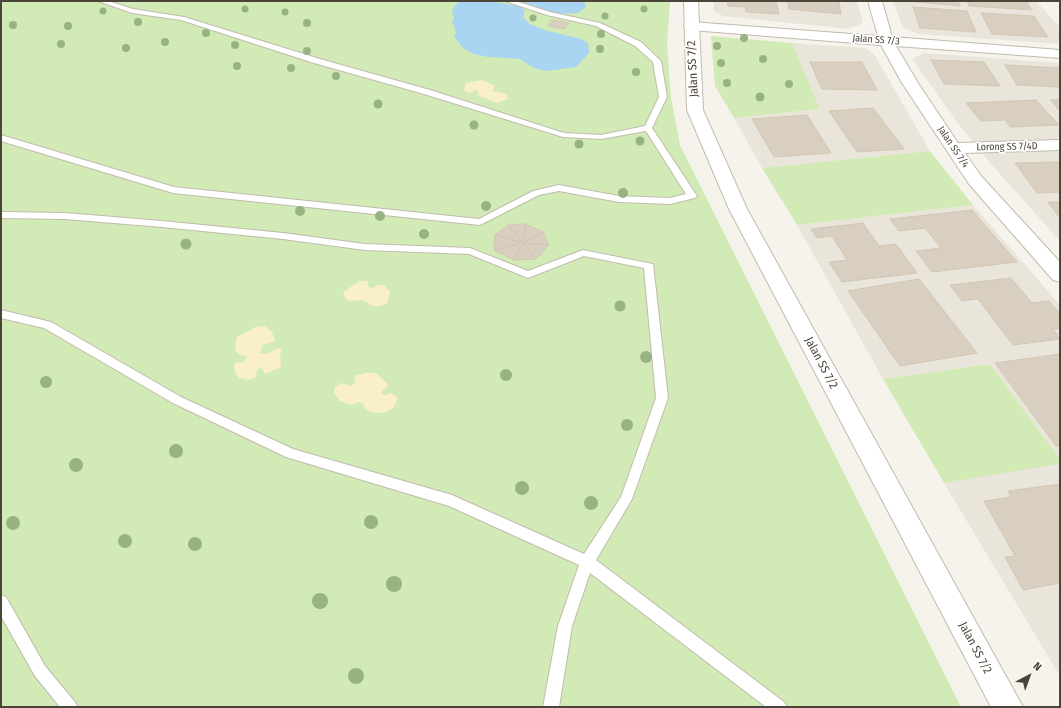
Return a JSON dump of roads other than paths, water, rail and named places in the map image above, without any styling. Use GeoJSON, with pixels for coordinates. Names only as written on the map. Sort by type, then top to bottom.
{"type":"FeatureCollection","features":[{"type":"Feature","properties":{"kind":"street","name":"Jalan SS 7/2"},"geometry":{"type":"LineString","coordinates":[[691,1],[695,110],[738,209],[1008,707]]}},
{"type":"Feature","properties":{"kind":"street","name":"Jalan SS 7/4"},"geometry":{"type":"LineString","coordinates":[[875,1],[886,41],[910,83],[953,148],[975,180],[1058,272]]}},
{"type":"Feature","properties":{"kind":"street","name":"Jalan SS 7/3"},"geometry":{"type":"LineString","coordinates":[[691,26],[1060,54]]}},
{"type":"Feature","properties":{"kind":"street","name":"Lorong SS 7/4D"},"geometry":{"type":"LineString","coordinates":[[953,148],[1060,145]]}},
{"type":"Feature","properties":{"kind":"lane"},"geometry":{"type":"LineString","coordinates":[[100,1],[132,11],[182,18],[317,61],[428,92],[563,135],[601,137],[648,128]]}},
{"type":"Feature","properties":{"kind":"lane"},"geometry":{"type":"LineString","coordinates":[[508,1],[549,14],[598,24],[638,44],[657,61],[663,97],[648,128]]}},
{"type":"Feature","properties":{"kind":"lane"},"geometry":{"type":"LineString","coordinates":[[1,138],[48,150],[173,190],[480,222],[536,193],[559,188],[619,199],[670,201],[692,196],[648,128]]}},
{"type":"Feature","properties":{"kind":"lane"},"geometry":{"type":"LineString","coordinates":[[1,215],[65,216],[162,224],[283,236],[365,247],[470,251],[528,275],[583,253],[649,266],[662,398],[626,499],[587,562],[565,626],[551,707]]}},
{"type":"Feature","properties":{"kind":"lane"},"geometry":{"type":"LineString","coordinates":[[1,314],[47,326],[177,400],[290,453],[452,501],[587,562],[779,707]]}},
{"type":"Feature","properties":{"kind":"lane"},"geometry":{"type":"LineString","coordinates":[[1,602],[40,671],[70,707]]}},
{"type":"Feature","properties":{"kind":"water"},"geometry":{"type":"Polygon","coordinates":[[[461,1],[490,1],[521,7],[525,11],[523,17],[530,24],[544,30],[581,39],[588,43],[589,53],[576,67],[546,71],[534,68],[520,59],[488,57],[473,54],[463,48],[454,36],[456,33],[452,22],[454,18],[452,12],[455,5],[461,1]]]}},
{"type":"Feature","properties":{"kind":"water"},"geometry":{"type":"Polygon","coordinates":[[[520,1],[584,1],[586,7],[578,13],[557,14],[520,1]]]}}]}
